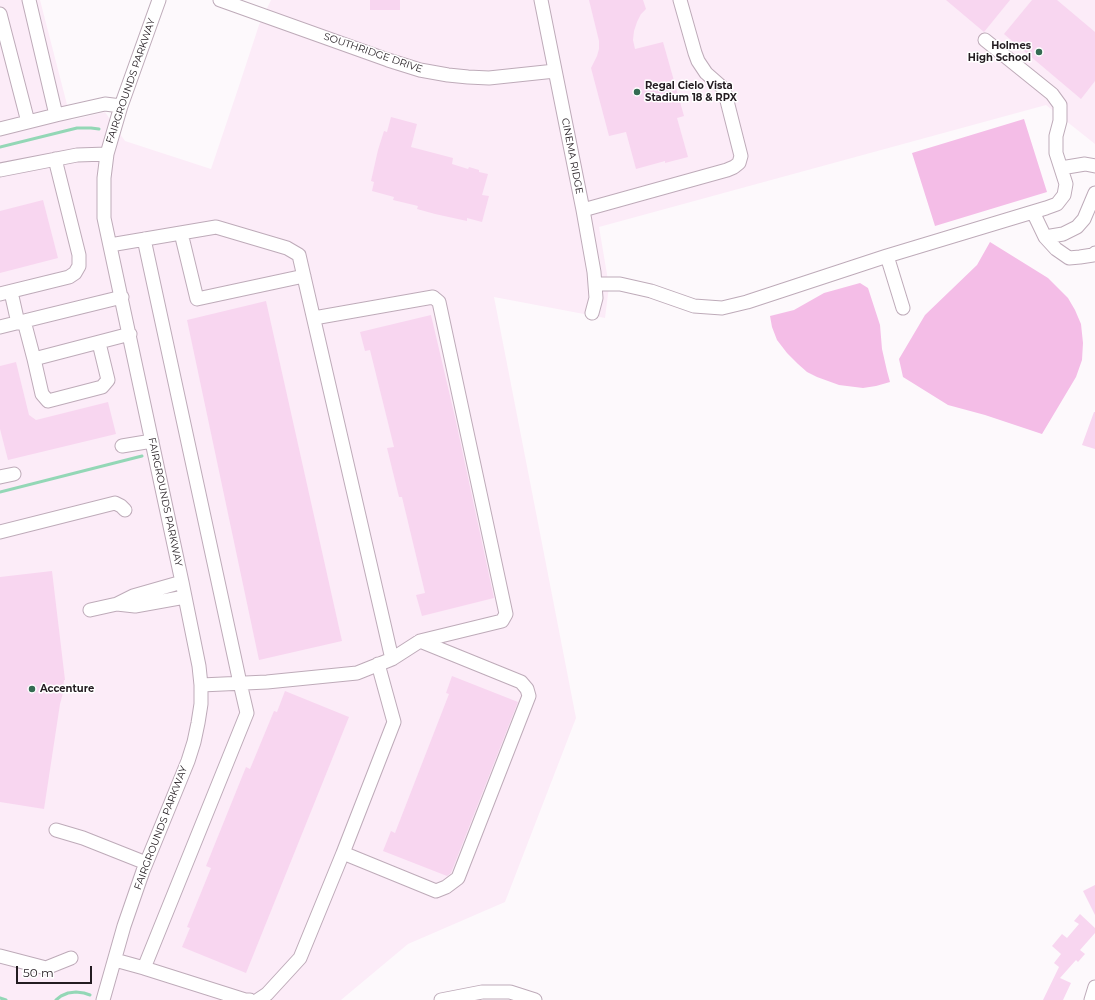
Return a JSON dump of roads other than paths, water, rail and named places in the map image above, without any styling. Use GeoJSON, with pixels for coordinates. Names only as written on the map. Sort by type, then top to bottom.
{"type":"FeatureCollection","features":[{"type":"Feature","properties":{"kind":"street"},"geometry":{"type":"LineString","coordinates":[[29,0],[56,115]]}},
{"type":"Feature","properties":{"kind":"street","name":"FAIRGROUNDS PARKWAY"},"geometry":{"type":"LineString","coordinates":[[103,1000],[124,926],[146,863],[194,742],[201,704],[199,666],[130,334],[104,218],[104,178],[107,154],[121,106],[159,0]]}},
{"type":"Feature","properties":{"kind":"street","name":"SOUTHRIDGE DRIVE"},"geometry":{"type":"LineString","coordinates":[[220,0],[420,70],[448,75],[482,78],[555,71]]}},
{"type":"Feature","properties":{"kind":"street","name":"CINEMA RIDGE"},"geometry":{"type":"LineString","coordinates":[[541,0],[583,210],[596,284],[596,298],[592,313]]}},
{"type":"Feature","properties":{"kind":"street"},"geometry":{"type":"LineString","coordinates":[[583,210],[727,170],[739,163],[741,156],[725,93],[723,88],[706,73],[698,61],[680,0]]}},
{"type":"Feature","properties":{"kind":"street"},"geometry":{"type":"LineString","coordinates":[[0,14],[28,122]]}},
{"type":"Feature","properties":{"kind":"street"},"geometry":{"type":"LineString","coordinates":[[596,284],[620,284],[651,291],[694,306],[722,308],[747,302],[887,256],[1057,204],[1064,195],[1066,184],[1056,153],[1056,136],[1060,121],[1060,105],[1052,94],[985,40]]}},
{"type":"Feature","properties":{"kind":"street"},"geometry":{"type":"LineString","coordinates":[[0,129],[105,104],[121,106]]}},
{"type":"Feature","properties":{"kind":"street"},"geometry":{"type":"LineString","coordinates":[[0,170],[77,155],[107,154]]}},
{"type":"Feature","properties":{"kind":"street"},"geometry":{"type":"LineString","coordinates":[[55,159],[80,255],[79,266],[75,273],[69,277],[5,293],[21,322],[34,359],[42,394],[48,401],[102,387],[108,380],[99,342]]}},
{"type":"Feature","properties":{"kind":"street"},"geometry":{"type":"LineString","coordinates":[[1061,168],[1085,164],[1095,169]]}},
{"type":"Feature","properties":{"kind":"street"},"geometry":{"type":"LineString","coordinates":[[1045,237],[1063,234],[1077,227],[1084,219],[1095,193]]}},
{"type":"Feature","properties":{"kind":"street"},"geometry":{"type":"LineString","coordinates":[[1033,212],[1045,237],[1056,249],[1069,258],[1092,255],[1095,253]]}},
{"type":"Feature","properties":{"kind":"street"},"geometry":{"type":"LineString","coordinates":[[110,245],[216,227],[287,248],[299,255],[392,659]]}},
{"type":"Feature","properties":{"kind":"street"},"geometry":{"type":"LineString","coordinates":[[181,233],[197,299],[304,276]]}},
{"type":"Feature","properties":{"kind":"street"},"geometry":{"type":"LineString","coordinates":[[144,240],[247,713],[144,968]]}},
{"type":"Feature","properties":{"kind":"street"},"geometry":{"type":"LineString","coordinates":[[887,256],[903,308]]}},
{"type":"Feature","properties":{"kind":"street"},"geometry":{"type":"LineString","coordinates":[[0,327],[122,297]]}},
{"type":"Feature","properties":{"kind":"street"},"geometry":{"type":"LineString","coordinates":[[201,685],[267,682],[356,673],[392,659],[420,641],[502,621],[506,614],[439,302],[433,297],[314,318]]}},
{"type":"Feature","properties":{"kind":"street"},"geometry":{"type":"LineString","coordinates":[[34,359],[130,334]]}},
{"type":"Feature","properties":{"kind":"street"},"geometry":{"type":"LineString","coordinates":[[122,446],[152,441]]}},
{"type":"Feature","properties":{"kind":"street"},"geometry":{"type":"LineString","coordinates":[[0,477],[14,474]]}},
{"type":"Feature","properties":{"kind":"street"},"geometry":{"type":"LineString","coordinates":[[0,532],[115,504],[121,506],[125,510]]}},
{"type":"Feature","properties":{"kind":"street"},"geometry":{"type":"LineString","coordinates":[[90,610],[117,604],[133,596],[182,582]]}},
{"type":"Feature","properties":{"kind":"street"},"geometry":{"type":"LineString","coordinates":[[117,604],[135,606],[185,597]]}},
{"type":"Feature","properties":{"kind":"street"},"geometry":{"type":"LineString","coordinates":[[344,853],[436,891],[446,887],[458,878],[529,696],[527,689],[522,682],[420,641]]}},
{"type":"Feature","properties":{"kind":"street"},"geometry":{"type":"LineString","coordinates":[[258,1000],[267,994],[300,958],[344,853],[394,722],[378,664]]}},
{"type":"Feature","properties":{"kind":"street"},"geometry":{"type":"LineString","coordinates":[[56,830],[83,838],[146,863]]}},
{"type":"Feature","properties":{"kind":"street"},"geometry":{"type":"LineString","coordinates":[[0,956],[46,968],[71,958]]}},
{"type":"Feature","properties":{"kind":"street"},"geometry":{"type":"LineString","coordinates":[[115,960],[245,1000],[250,1000]]}},
{"type":"Feature","properties":{"kind":"street"},"geometry":{"type":"LineString","coordinates":[[1091,1000],[1095,987]]}},
{"type":"Feature","properties":{"kind":"street"},"geometry":{"type":"LineString","coordinates":[[442,1000],[482,992],[510,992],[535,1000]]}},
{"type":"Feature","properties":{"kind":"waterway"},"geometry":{"type":"LineString","coordinates":[[0,147],[77,128],[99,129]]}},
{"type":"Feature","properties":{"kind":"waterway"},"geometry":{"type":"LineString","coordinates":[[0,492],[142,456]]}},
{"type":"Feature","properties":{"kind":"waterway"},"geometry":{"type":"LineString","coordinates":[[56,1000],[68,993],[76,992],[90,995]]}},
{"type":"Feature","properties":{"kind":"waterway"},"geometry":{"type":"LineString","coordinates":[[0,998],[6,1000]]}},
{"type":"Feature","properties":{"kind":"place","name":"Holmes High School"},"geometry":{"type":"Point","coordinates":[1039,52]}},
{"type":"Feature","properties":{"kind":"place","name":"Regal Cielo Vista Stadium 18 & RPX"},"geometry":{"type":"Point","coordinates":[637,92]}},
{"type":"Feature","properties":{"kind":"place","name":"Accenture"},"geometry":{"type":"Point","coordinates":[32,689]}}]}
